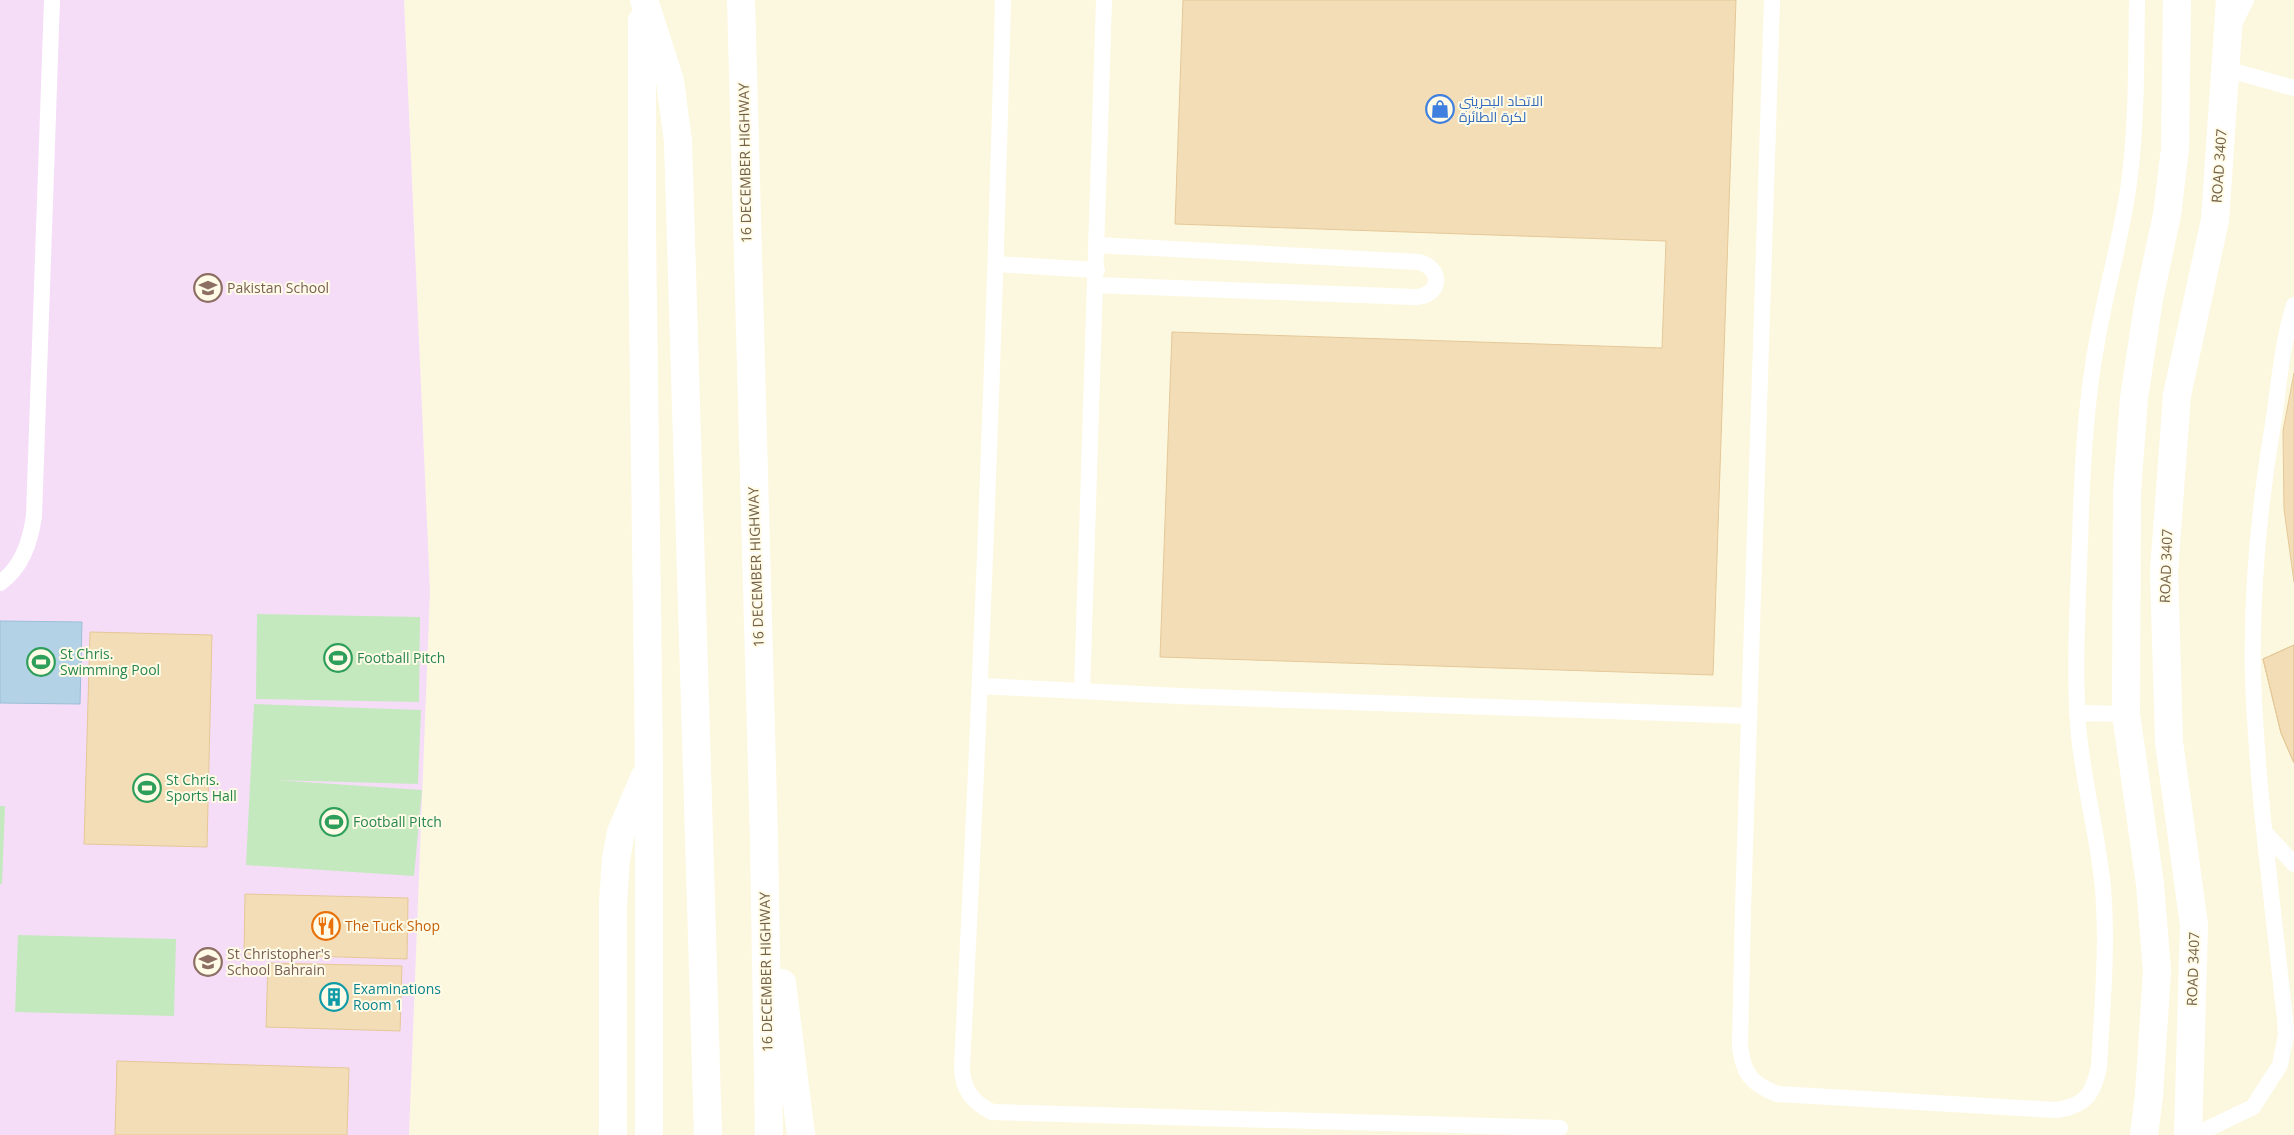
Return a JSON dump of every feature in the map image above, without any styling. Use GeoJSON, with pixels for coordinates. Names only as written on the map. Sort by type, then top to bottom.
{"type":"FeatureCollection","features":[{"type":"Feature","properties":{"kind":"main road"},"geometry":{"type":"LineString","coordinates":[[643,0],[642,231],[649,765],[649,1135]]}},
{"type":"Feature","properties":{"kind":"main road"},"geometry":{"type":"LineString","coordinates":[[643,0],[670,81],[678,141],[708,1135]]}},
{"type":"Feature","properties":{"kind":"main road","name":"16 DECEMBER HIGHWAY"},"geometry":{"type":"LineString","coordinates":[[741,0],[764,841],[769,1135]]}},
{"type":"Feature","properties":{"kind":"main road"},"geometry":{"type":"LineString","coordinates":[[2144,1135],[2149,1095],[2157,971],[2150,884],[2126,714],[2127,492],[2134,398],[2149,299],[2167,216],[2175,149],[2177,0]]}},
{"type":"Feature","properties":{"kind":"main road","name":"ROAD 3407"},"geometry":{"type":"LineString","coordinates":[[2188,1135],[2194,925],[2170,742],[2164,570],[2178,395],[2215,220],[2230,0]]}},
{"type":"Feature","properties":{"kind":"main road"},"geometry":{"type":"LineString","coordinates":[[2126,714],[2168,713]]}},
{"type":"Feature","properties":{"kind":"main road"},"geometry":{"type":"LineString","coordinates":[[612,1135],[612,903],[616,859],[622,832],[649,765]]}},
{"type":"Feature","properties":{"kind":"main road"},"geometry":{"type":"LineString","coordinates":[[764,841],[801,1135]]}},
{"type":"Feature","properties":{"kind":"lane"},"geometry":{"type":"LineString","coordinates":[[0,584],[21,560],[31,539],[34,516],[52,0]]}},
{"type":"Feature","properties":{"kind":"lane"},"geometry":{"type":"LineString","coordinates":[[1003,0],[997,264],[981,686],[962,1078],[972,1100],[992,1112],[1560,1128]]}},
{"type":"Feature","properties":{"kind":"lane"},"geometry":{"type":"LineString","coordinates":[[1082,691],[1104,0]]}},
{"type":"Feature","properties":{"kind":"lane"},"geometry":{"type":"LineString","coordinates":[[1772,0],[1749,716],[1740,1046],[1742,1062],[1750,1077],[1762,1088],[1777,1094],[2056,1110],[2072,1108],[2086,1098],[2095,1084],[2099,1067],[2104,969],[2103,888],[2082,773],[2077,713],[2077,638],[2085,438],[2098,337],[2120,236],[2129,183],[2134,134],[2137,0]]}},
{"type":"Feature","properties":{"kind":"lane"},"geometry":{"type":"LineString","coordinates":[[2229,35],[2246,0]]}},
{"type":"Feature","properties":{"kind":"lane"},"geometry":{"type":"LineString","coordinates":[[2226,69],[2294,88]]}},
{"type":"Feature","properties":{"kind":"lane"},"geometry":{"type":"LineString","coordinates":[[997,264],[1096,278],[1414,297],[1424,297],[1432,291],[1437,282],[1435,272],[1428,265],[1418,262],[1096,245]]}},
{"type":"Feature","properties":{"kind":"lane"},"geometry":{"type":"LineString","coordinates":[[2195,1135],[2253,1107],[2273,1078],[2284,1050],[2285,1020],[2256,745],[2253,676],[2256,556],[2263,487],[2286,339],[2294,305]]}},
{"type":"Feature","properties":{"kind":"lane"},"geometry":{"type":"LineString","coordinates":[[981,686],[1749,716]]}},
{"type":"Feature","properties":{"kind":"lane"},"geometry":{"type":"LineString","coordinates":[[2077,713],[2126,714]]}},
{"type":"Feature","properties":{"kind":"lane"},"geometry":{"type":"LineString","coordinates":[[2266,834],[2294,864]]}},
{"type":"Feature","properties":{"kind":"shaded area"},"geometry":{"type":"Polygon","coordinates":[[[0,0],[404,0],[430,591],[409,1135],[0,1135],[0,0]]]}},
{"type":"Feature","properties":{"kind":"green space","name":"Football Pitch"},"geometry":{"type":"Polygon","coordinates":[[[257,614],[420,617],[419,702],[256,699],[257,614]]]}},
{"type":"Feature","properties":{"kind":"green space"},"geometry":{"type":"Polygon","coordinates":[[[254,704],[421,710],[418,784],[275,780],[422,790],[414,876],[246,865],[254,704]]]}},
{"type":"Feature","properties":{"kind":"green space"},"geometry":{"type":"Polygon","coordinates":[[[0,806],[5,806],[2,884],[0,884],[0,806]]]}},
{"type":"Feature","properties":{"kind":"green space"},"geometry":{"type":"Polygon","coordinates":[[[18,935],[176,939],[174,1016],[15,1012],[18,935]]]}},
{"type":"Feature","properties":{"kind":"water","name":"St Chris. Swimming Pool"},"geometry":{"type":"Polygon","coordinates":[[[0,621],[82,622],[80,704],[0,703],[0,621]]]}},
{"type":"Feature","properties":{"kind":"building"},"geometry":{"type":"Polygon","coordinates":[[[1183,0],[1736,0],[1713,675],[1160,657],[1172,332],[1662,348],[1666,241],[1175,224],[1183,0]]]}},
{"type":"Feature","properties":{"kind":"building"},"geometry":{"type":"Polygon","coordinates":[[[2294,373],[2294,582],[2284,509],[2283,431],[2294,373]]]}},
{"type":"Feature","properties":{"kind":"building","name":"St Chris. Sports Hall"},"geometry":{"type":"Polygon","coordinates":[[[90,632],[212,635],[207,847],[84,844],[90,632]]]}},
{"type":"Feature","properties":{"kind":"building"},"geometry":{"type":"Polygon","coordinates":[[[2294,645],[2294,763],[2281,733],[2263,659],[2294,645]]]}},
{"type":"Feature","properties":{"kind":"building"},"geometry":{"type":"Polygon","coordinates":[[[2294,645],[2294,763],[2281,733],[2263,659],[2294,645]]]}},
{"type":"Feature","properties":{"kind":"building","name":"The Tuck Shop"},"geometry":{"type":"Polygon","coordinates":[[[245,894],[408,898],[407,959],[244,954],[245,894]]]}},
{"type":"Feature","properties":{"kind":"building","name":"Examinations Room 1"},"geometry":{"type":"Polygon","coordinates":[[[268,963],[402,966],[400,1031],[266,1027],[268,963]]]}},
{"type":"Feature","properties":{"kind":"building"},"geometry":{"type":"Polygon","coordinates":[[[117,1061],[349,1068],[347,1135],[115,1135],[117,1061]]]}},
{"type":"Feature","properties":{"kind":"place","name":"الاتحاد البحريني لكرة الطائرة"},"geometry":{"type":"Point","coordinates":[1440,109]}},
{"type":"Feature","properties":{"kind":"place","name":"Pakistan School"},"geometry":{"type":"Point","coordinates":[208,288]}},
{"type":"Feature","properties":{"kind":"place","name":"Football Pitch"},"geometry":{"type":"Point","coordinates":[338,658]}},
{"type":"Feature","properties":{"kind":"place","name":"St Chris. Swimming Pool"},"geometry":{"type":"Point","coordinates":[41,662]}},
{"type":"Feature","properties":{"kind":"place","name":"St Chris. Sports Hall"},"geometry":{"type":"Point","coordinates":[147,788]}},
{"type":"Feature","properties":{"kind":"place","name":"Football PItch"},"geometry":{"type":"Point","coordinates":[334,822]}},
{"type":"Feature","properties":{"kind":"place","name":"The Tuck Shop"},"geometry":{"type":"Point","coordinates":[326,926]}},
{"type":"Feature","properties":{"kind":"place","name":"St Christopher's School Bahrain"},"geometry":{"type":"Point","coordinates":[208,962]}},
{"type":"Feature","properties":{"kind":"place","name":"Examinations Room 1"},"geometry":{"type":"Point","coordinates":[334,997]}}]}
